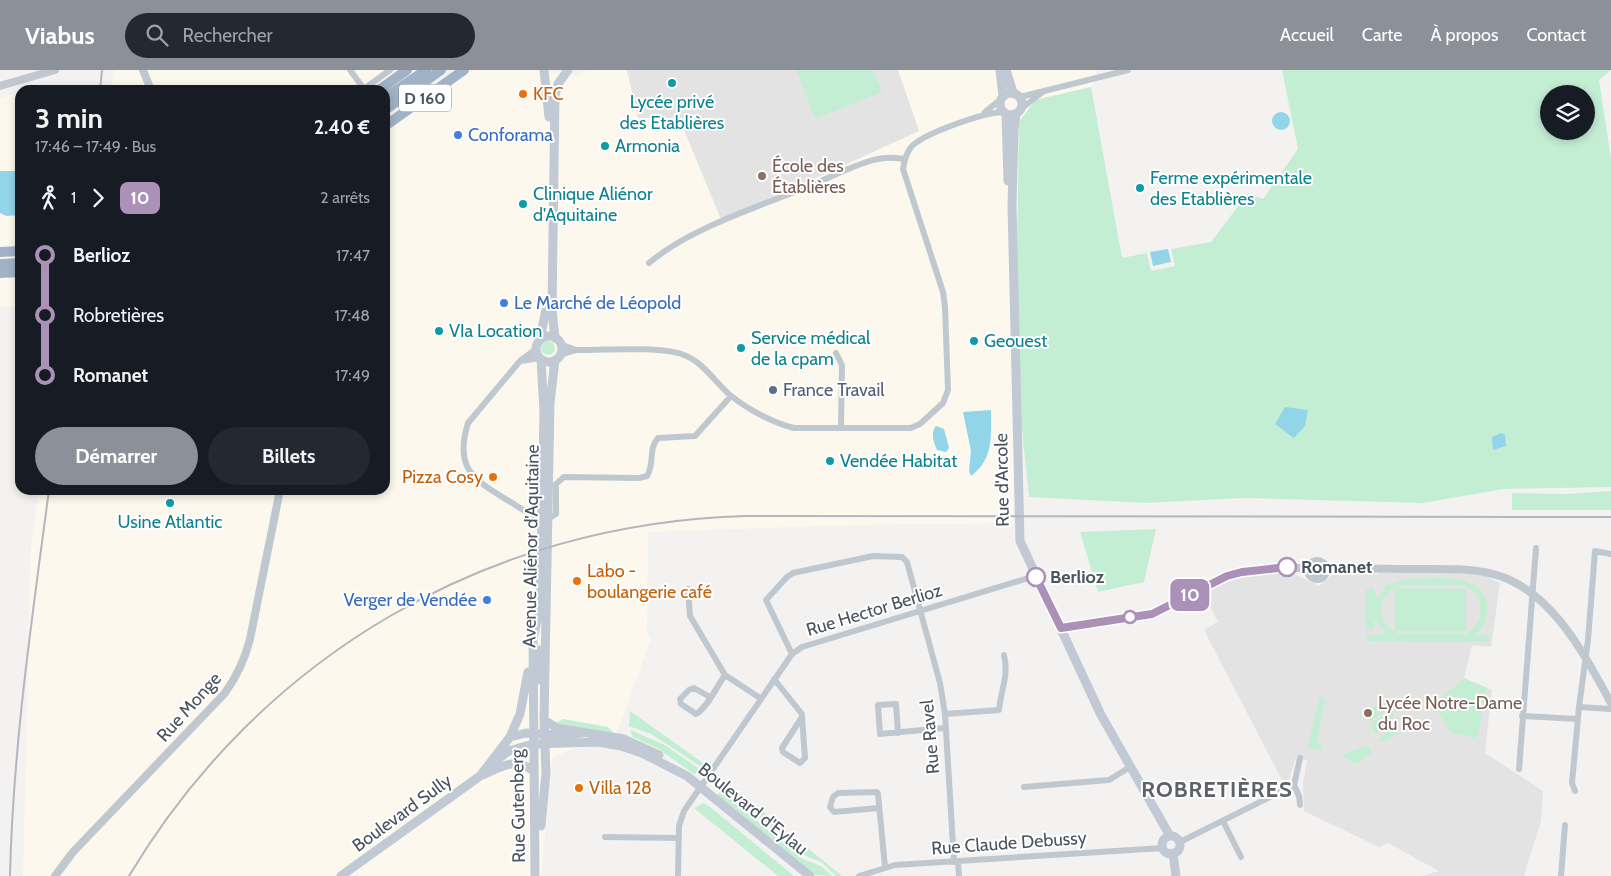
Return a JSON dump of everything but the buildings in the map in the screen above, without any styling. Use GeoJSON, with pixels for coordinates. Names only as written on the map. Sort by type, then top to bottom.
{"type":"FeatureCollection","features":[{"type":"Feature","properties":{"kind":"highway"},"geometry":{"type":"LineString","coordinates":[[385,85],[407,70]]}},
{"type":"Feature","properties":{"kind":"highway","name":"D 160"},"geometry":{"type":"LineString","coordinates":[[390,95],[422,76],[441,70]]}},
{"type":"Feature","properties":{"kind":"highway","name":"D 160"},"geometry":{"type":"LineString","coordinates":[[390,122],[464,70]]}},
{"type":"Feature","properties":{"kind":"highway","name":"D 160"},"geometry":{"type":"LineString","coordinates":[[390,105],[422,76]]}},
{"type":"Feature","properties":{"kind":"highway"},"geometry":{"type":"LineString","coordinates":[[0,252],[15,251]]}},
{"type":"Feature","properties":{"kind":"highway"},"geometry":{"type":"LineString","coordinates":[[0,264],[15,263]]}},
{"type":"Feature","properties":{"kind":"highway"},"geometry":{"type":"LineString","coordinates":[[0,273],[15,272]]}},
{"type":"Feature","properties":{"kind":"main road"},"geometry":{"type":"LineString","coordinates":[[544,70],[549,96],[550,161],[547,309],[540,339],[539,355],[548,362],[557,357],[558,341],[552,309],[555,95],[558,84],[568,70]]}},
{"type":"Feature","properties":{"kind":"main road"},"geometry":{"type":"LineString","coordinates":[[1000,70],[1002,98],[1017,95],[1006,70]]}},
{"type":"Feature","properties":{"kind":"main road","name":"Rue d'Arcole"},"geometry":{"type":"LineString","coordinates":[[1017,95],[1019,111],[1014,130],[1012,206],[1018,531],[1020,541],[1100,715],[1170,836]]}},
{"type":"Feature","properties":{"kind":"main road","name":"Rue d'Arcole"},"geometry":{"type":"LineString","coordinates":[[1002,98],[1000,106],[1005,113],[1007,171],[1012,206]]}},
{"type":"Feature","properties":{"kind":"main road"},"geometry":{"type":"LineString","coordinates":[[1005,113],[1019,111]]}},
{"type":"Feature","properties":{"kind":"main road"},"geometry":{"type":"LineString","coordinates":[[540,339],[548,336],[558,341]]}},
{"type":"Feature","properties":{"kind":"main road","name":"Avenue Aliénor d'Aquitaine"},"geometry":{"type":"LineString","coordinates":[[539,355],[544,386],[545,519]]}},
{"type":"Feature","properties":{"kind":"main road","name":"Avenue Aliénor d'Aquitaine"},"geometry":{"type":"LineString","coordinates":[[539,733],[533,640],[540,605],[540,563],[545,519],[550,403],[557,357]]}},
{"type":"Feature","properties":{"kind":"main road","name":"Avenue Aliénor d'Aquitaine"},"geometry":{"type":"LineString","coordinates":[[539,733],[544,720],[547,570],[544,531]]}},
{"type":"Feature","properties":{"kind":"main road","name":"Avenue Aliénor d'Aquitaine"},"geometry":{"type":"LineString","coordinates":[[537,620],[539,733]]}},
{"type":"Feature","properties":{"kind":"main road","name":"Avenue Aliénor d'Aquitaine"},"geometry":{"type":"LineString","coordinates":[[510,736],[522,705],[528,678],[529,647],[533,640]]}},
{"type":"Feature","properties":{"kind":"main road","name":"Boulevard d'Eylau"},"geometry":{"type":"LineString","coordinates":[[544,720],[557,728],[583,733]]}},
{"type":"Feature","properties":{"kind":"main road"},"geometry":{"type":"LineString","coordinates":[[510,736],[539,733]]}},
{"type":"Feature","properties":{"kind":"main road","name":"Boulevard d'Eylau"},"geometry":{"type":"LineString","coordinates":[[539,733],[607,735],[633,742],[662,757],[810,876]]}},
{"type":"Feature","properties":{"kind":"main road","name":"Rue Gutenberg"},"geometry":{"type":"LineString","coordinates":[[539,733],[539,771],[543,789],[540,876]]}},
{"type":"Feature","properties":{"kind":"main road","name":"Boulevard Sully"},"geometry":{"type":"LineString","coordinates":[[341,876],[480,776],[510,736]]}},
{"type":"Feature","properties":{"kind":"main road","name":"Boulevard d'Eylau"},"geometry":{"type":"LineString","coordinates":[[539,744],[571,741],[605,743],[642,753],[674,768]]}},
{"type":"Feature","properties":{"kind":"main road","name":"Rue Gutenberg"},"geometry":{"type":"LineString","coordinates":[[535,876],[536,799],[533,770],[539,744]]}},
{"type":"Feature","properties":{"kind":"main road","name":"Boulevard Sully"},"geometry":{"type":"LineString","coordinates":[[490,765],[509,751],[539,744]]}},
{"type":"Feature","properties":{"kind":"main road","name":"Boulevard Sully"},"geometry":{"type":"LineString","coordinates":[[480,776],[512,763],[520,764],[533,770]]}},
{"type":"Feature","properties":{"kind":"main road"},"geometry":{"type":"LineString","coordinates":[[1170,836],[1175,837],[1180,842],[1180,848],[1173,853],[1168,853],[1163,848],[1164,840],[1170,836]]}},
{"type":"Feature","properties":{"kind":"main road"},"geometry":{"type":"LineString","coordinates":[[1173,853],[1176,876]]}},
{"type":"Feature","properties":{"kind":"street"},"geometry":{"type":"LineString","coordinates":[[0,86],[55,70]]}},
{"type":"Feature","properties":{"kind":"street"},"geometry":{"type":"LineString","coordinates":[[143,70],[149,85]]}},
{"type":"Feature","properties":{"kind":"street"},"geometry":{"type":"LineString","coordinates":[[350,70],[360,85]]}},
{"type":"Feature","properties":{"kind":"street"},"geometry":{"type":"LineString","coordinates":[[370,85],[390,70]]}},
{"type":"Feature","properties":{"kind":"street"},"geometry":{"type":"LineString","coordinates":[[1017,95],[1128,70]]}},
{"type":"Feature","properties":{"kind":"street"},"geometry":{"type":"LineString","coordinates":[[1019,111],[1045,90]]}},
{"type":"Feature","properties":{"kind":"street"},"geometry":{"type":"LineString","coordinates":[[557,357],[576,350],[651,350],[684,355],[695,360],[731,396],[780,424],[794,428],[911,428],[920,424],[943,403],[948,390],[945,307],[903,168],[904,159],[911,148],[921,139],[982,114],[1002,98]]}},
{"type":"Feature","properties":{"kind":"street"},"geometry":{"type":"LineString","coordinates":[[982,114],[1005,113]]}},
{"type":"Feature","properties":{"kind":"street"},"geometry":{"type":"LineString","coordinates":[[649,263],[665,250],[690,235],[876,160],[886,158],[904,159]]}},
{"type":"Feature","properties":{"kind":"street"},"geometry":{"type":"LineString","coordinates":[[558,341],[576,350]]}},
{"type":"Feature","properties":{"kind":"street"},"geometry":{"type":"LineString","coordinates":[[836,353],[842,365],[841,428]]}},
{"type":"Feature","properties":{"kind":"street"},"geometry":{"type":"LineString","coordinates":[[539,355],[520,361],[468,423],[465,431],[466,464],[478,482],[545,519],[556,514],[556,484],[564,477],[639,478],[647,476],[652,467],[652,445],[658,438],[694,436],[731,396]]}},
{"type":"Feature","properties":{"kind":"street","name":"Rue Monge"},"geometry":{"type":"LineString","coordinates":[[56,876],[73,852],[225,694],[234,681],[246,656],[279,495]]}},
{"type":"Feature","properties":{"kind":"street"},"geometry":{"type":"LineString","coordinates":[[1518,769],[1536,548]]}},
{"type":"Feature","properties":{"kind":"street"},"geometry":{"type":"LineString","coordinates":[[1575,791],[1572,782],[1577,719],[1588,640],[1594,551],[1611,554]]}},
{"type":"Feature","properties":{"kind":"street","name":"Rue Ravel"},"geometry":{"type":"LineString","coordinates":[[792,654],[766,600],[786,577],[793,573],[873,556],[902,557],[907,562],[940,683],[956,862],[959,876]]}},
{"type":"Feature","properties":{"kind":"street"},"geometry":{"type":"LineString","coordinates":[[1317,561],[1324,565],[1326,570],[1323,576],[1316,579],[1310,576],[1308,568],[1312,562],[1317,561]]}},
{"type":"Feature","properties":{"kind":"street"},"geometry":{"type":"LineString","coordinates":[[1061,628],[1152,614],[1227,576],[1242,572],[1278,568],[1308,568]]}},
{"type":"Feature","properties":{"kind":"street"},"geometry":{"type":"LineString","coordinates":[[1326,570],[1462,570],[1491,574],[1531,593],[1560,622],[1585,657],[1611,703]]}},
{"type":"Feature","properties":{"kind":"street","name":"Rue Hector Berlioz"},"geometry":{"type":"LineString","coordinates":[[678,876],[679,826],[684,811],[792,654],[802,647],[1035,576]]}},
{"type":"Feature","properties":{"kind":"street"},"geometry":{"type":"LineString","coordinates":[[688,589],[690,616],[725,675],[760,698]]}},
{"type":"Feature","properties":{"kind":"street"},"geometry":{"type":"LineString","coordinates":[[944,714],[999,710],[1001,693],[1008,673],[1004,655]]}},
{"type":"Feature","properties":{"kind":"street"},"geometry":{"type":"LineString","coordinates":[[710,697],[694,688],[689,690],[680,699],[681,704],[696,714],[710,697],[725,675]]}},
{"type":"Feature","properties":{"kind":"street"},"geometry":{"type":"LineString","coordinates":[[774,679],[799,709],[802,717],[805,758],[800,762],[783,752],[782,748],[802,717]]}},
{"type":"Feature","properties":{"kind":"street"},"geometry":{"type":"LineString","coordinates":[[898,733],[896,704],[878,705],[880,734],[898,733],[944,728]]}},
{"type":"Feature","properties":{"kind":"street"},"geometry":{"type":"LineString","coordinates":[[1579,707],[1611,710]]}},
{"type":"Feature","properties":{"kind":"street"},"geometry":{"type":"LineString","coordinates":[[1522,716],[1577,719]]}},
{"type":"Feature","properties":{"kind":"street"},"geometry":{"type":"LineString","coordinates":[[1300,758],[1294,785],[1299,796],[1300,805]]}},
{"type":"Feature","properties":{"kind":"street"},"geometry":{"type":"LineString","coordinates":[[1024,786],[1109,780],[1130,767]]}},
{"type":"Feature","properties":{"kind":"street"},"geometry":{"type":"LineString","coordinates":[[1180,842],[1294,785]]}},
{"type":"Feature","properties":{"kind":"street"},"geometry":{"type":"LineString","coordinates":[[879,808],[834,812],[830,807],[833,797],[838,793],[874,791],[878,794],[885,867]]}},
{"type":"Feature","properties":{"kind":"street"},"geometry":{"type":"LineString","coordinates":[[1223,821],[1241,857]]}},
{"type":"Feature","properties":{"kind":"street"},"geometry":{"type":"LineString","coordinates":[[1562,876],[1565,825]]}},
{"type":"Feature","properties":{"kind":"street"},"geometry":{"type":"LineString","coordinates":[[605,837],[678,838]]}},
{"type":"Feature","properties":{"kind":"street","name":"Rue Claude Debussy"},"geometry":{"type":"LineString","coordinates":[[859,876],[885,867],[1163,848]]}},
{"type":"Feature","properties":{"kind":"shaded area"},"geometry":{"type":"Polygon","coordinates":[[[114,70],[397,70],[376,85],[112,85],[114,70]]]}},
{"type":"Feature","properties":{"kind":"shaded area"},"geometry":{"type":"Polygon","coordinates":[[[473,70],[534,70],[577,77],[586,70],[627,70],[638,118],[679,118],[721,221],[919,131],[898,70],[1098,70],[1091,87],[1035,100],[1019,122],[1013,523],[849,525],[648,532],[647,635],[651,639],[617,732],[553,757],[541,876],[23,876],[31,546],[38,495],[390,495],[390,129],[473,70]]]}},
{"type":"Feature","properties":{"kind":"shaded area","name":"École des Établières"},"geometry":{"type":"Polygon","coordinates":[[[627,70],[898,70],[919,131],[722,221],[679,118],[638,118],[627,70]]]}},
{"type":"Feature","properties":{"kind":"shaded area"},"geometry":{"type":"Polygon","coordinates":[[[15,94],[15,306],[0,307],[0,98],[15,94]]]}},
{"type":"Feature","properties":{"kind":"shaded area","name":"Lycée Notre-Dame du Roc"},"geometry":{"type":"Polygon","coordinates":[[[1276,572],[1294,574],[1319,586],[1332,575],[1353,573],[1374,573],[1375,575],[1379,573],[1459,573],[1484,576],[1500,583],[1491,647],[1472,645],[1464,678],[1492,690],[1485,753],[1543,791],[1541,821],[1524,876],[1421,876],[1439,871],[1388,843],[1379,847],[1304,811],[1303,784],[1307,760],[1296,757],[1289,780],[1283,782],[1204,630],[1218,622],[1203,593],[1228,580],[1276,572]]]}},
{"type":"Feature","properties":{"kind":"green space"},"geometry":{"type":"Polygon","coordinates":[[[796,70],[873,70],[882,92],[815,119],[796,70]]]}},
{"type":"Feature","properties":{"kind":"green space"},"geometry":{"type":"Polygon","coordinates":[[[1282,70],[1611,70],[1599,80],[1611,159],[1611,487],[1503,489],[1423,503],[1244,498],[1145,503],[1029,497],[1015,363],[1019,122],[1035,100],[1091,87],[1122,258],[1147,253],[1151,271],[1175,266],[1171,249],[1211,242],[1248,193],[1263,199],[1298,149],[1282,70]]]}},
{"type":"Feature","properties":{"kind":"green space"},"geometry":{"type":"Polygon","coordinates":[[[545,341],[551,341],[555,348],[551,355],[545,355],[541,351],[541,345],[545,341]]]}},
{"type":"Feature","properties":{"kind":"green space"},"geometry":{"type":"Polygon","coordinates":[[[1611,491],[1611,510],[1512,510],[1512,493],[1566,494],[1611,491]]]}},
{"type":"Feature","properties":{"kind":"green space"},"geometry":{"type":"Polygon","coordinates":[[[1156,529],[1144,582],[1098,592],[1080,532],[1156,529]]]}},
{"type":"Feature","properties":{"kind":"green space"},"geometry":{"type":"Polygon","coordinates":[[[1441,578],[1467,582],[1477,587],[1484,595],[1487,615],[1475,635],[1489,635],[1489,642],[1367,641],[1367,635],[1386,634],[1375,620],[1373,630],[1366,630],[1366,589],[1374,588],[1376,599],[1387,585],[1404,579],[1441,578]],[[1403,585],[1394,588],[1387,593],[1383,600],[1381,608],[1385,623],[1399,634],[1466,634],[1477,622],[1481,607],[1476,594],[1461,585],[1403,585]]]}},
{"type":"Feature","properties":{"kind":"green space"},"geometry":{"type":"Polygon","coordinates":[[[1395,588],[1466,589],[1466,631],[1395,631],[1395,588]]]}},
{"type":"Feature","properties":{"kind":"green space"},"geometry":{"type":"Polygon","coordinates":[[[1464,678],[1487,688],[1477,739],[1450,732],[1434,705],[1464,678]]]}},
{"type":"Feature","properties":{"kind":"green space"},"geometry":{"type":"Polygon","coordinates":[[[1320,697],[1325,698],[1317,743],[1322,745],[1321,750],[1310,748],[1308,745],[1320,697]]]}},
{"type":"Feature","properties":{"kind":"green space"},"geometry":{"type":"Polygon","coordinates":[[[1378,699],[1392,708],[1369,721],[1364,713],[1380,703],[1378,699]]]}},
{"type":"Feature","properties":{"kind":"green space"},"geometry":{"type":"Polygon","coordinates":[[[630,711],[706,765],[703,768],[651,734],[629,726],[630,711]]]}},
{"type":"Feature","properties":{"kind":"green space"},"geometry":{"type":"Polygon","coordinates":[[[1393,711],[1393,718],[1375,735],[1371,723],[1393,711]]]}},
{"type":"Feature","properties":{"kind":"green space"},"geometry":{"type":"Polygon","coordinates":[[[563,719],[608,727],[614,733],[556,723],[563,719]]]}},
{"type":"Feature","properties":{"kind":"green space"},"geometry":{"type":"Polygon","coordinates":[[[1397,721],[1397,734],[1381,743],[1379,739],[1397,721]]]}},
{"type":"Feature","properties":{"kind":"green space"},"geometry":{"type":"Polygon","coordinates":[[[630,730],[665,745],[702,771],[701,773],[694,774],[657,748],[633,737],[630,730]]]}},
{"type":"Feature","properties":{"kind":"green space"},"geometry":{"type":"Polygon","coordinates":[[[1367,745],[1372,752],[1355,764],[1341,755],[1367,745]]]}},
{"type":"Feature","properties":{"kind":"green space"},"geometry":{"type":"Polygon","coordinates":[[[717,774],[842,876],[836,876],[821,862],[806,856],[720,785],[717,774]]]}},
{"type":"Feature","properties":{"kind":"green space"},"geometry":{"type":"Polygon","coordinates":[[[721,791],[803,859],[821,866],[832,876],[816,875],[717,796],[721,791]]]}},
{"type":"Feature","properties":{"kind":"green space"},"geometry":{"type":"Polygon","coordinates":[[[704,803],[794,876],[778,876],[694,808],[704,803]]]}},
{"type":"Feature","properties":{"kind":"water"},"geometry":{"type":"Polygon","coordinates":[[[1281,112],[1287,115],[1290,121],[1287,127],[1281,130],[1275,127],[1272,121],[1275,115],[1281,112]]]}},
{"type":"Feature","properties":{"kind":"water"},"geometry":{"type":"Polygon","coordinates":[[[0,171],[15,171],[15,215],[6,216],[0,213],[0,171]]]}},
{"type":"Feature","properties":{"kind":"water"},"geometry":{"type":"Polygon","coordinates":[[[1168,249],[1171,262],[1153,266],[1150,252],[1168,249]]]}},
{"type":"Feature","properties":{"kind":"water"},"geometry":{"type":"Polygon","coordinates":[[[1285,407],[1308,410],[1305,426],[1294,438],[1275,424],[1285,407]]]}},
{"type":"Feature","properties":{"kind":"water"},"geometry":{"type":"Polygon","coordinates":[[[991,410],[990,446],[984,462],[971,476],[969,471],[971,451],[963,412],[991,410]]]}},
{"type":"Feature","properties":{"kind":"water"},"geometry":{"type":"Polygon","coordinates":[[[936,426],[944,429],[949,448],[946,452],[937,450],[933,435],[936,426]]]}},
{"type":"Feature","properties":{"kind":"water"},"geometry":{"type":"Polygon","coordinates":[[[1501,433],[1505,435],[1506,446],[1493,450],[1492,437],[1501,433]]]}},
{"type":"Feature","properties":{"kind":"railway"},"geometry":{"type":"LineString","coordinates":[[100,85],[102,70]]}},
{"type":"Feature","properties":{"kind":"railway"},"geometry":{"type":"LineString","coordinates":[[10,876],[19,730],[48,495]]}},
{"type":"Feature","properties":{"kind":"railway"},"geometry":{"type":"LineString","coordinates":[[129,876],[183,797],[245,728],[314,667],[391,616],[473,575],[560,544],[651,524],[746,516],[1611,517]]}},
{"type":"Feature","properties":{"kind":"bus line","name":"10"},"geometry":{"type":"LineString","coordinates":[[1036,577],[1061,628],[1152,614],[1227,576],[1242,572],[1287,567]]}},
{"type":"Feature","properties":{"kind":"place","name":"Lycée privé des Etablières"},"geometry":{"type":"Point","coordinates":[672,83]}},
{"type":"Feature","properties":{"kind":"place","name":"KFC"},"geometry":{"type":"Point","coordinates":[523,94]}},
{"type":"Feature","properties":{"kind":"place","name":"Conforama"},"geometry":{"type":"Point","coordinates":[458,135]}},
{"type":"Feature","properties":{"kind":"place","name":"Armonia"},"geometry":{"type":"Point","coordinates":[605,146]}},
{"type":"Feature","properties":{"kind":"place","name":"École des Établières"},"geometry":{"type":"Point","coordinates":[762,176]}},
{"type":"Feature","properties":{"kind":"place","name":"Ferme expérimentale des Etablières"},"geometry":{"type":"Point","coordinates":[1140,188]}},
{"type":"Feature","properties":{"kind":"place","name":"Clinique Aliénor d'Aquitaine"},"geometry":{"type":"Point","coordinates":[523,204]}},
{"type":"Feature","properties":{"kind":"place","name":"Le Marché de Léopold"},"geometry":{"type":"Point","coordinates":[504,303]}},
{"type":"Feature","properties":{"kind":"place","name":"VIa Location"},"geometry":{"type":"Point","coordinates":[439,331]}},
{"type":"Feature","properties":{"kind":"place","name":"Geouest"},"geometry":{"type":"Point","coordinates":[974,341]}},
{"type":"Feature","properties":{"kind":"place","name":"Service médical de la cpam"},"geometry":{"type":"Point","coordinates":[741,348]}},
{"type":"Feature","properties":{"kind":"place","name":"France Travail"},"geometry":{"type":"Point","coordinates":[773,390]}},
{"type":"Feature","properties":{"kind":"place","name":"Vendée Habitat"},"geometry":{"type":"Point","coordinates":[830,461]}},
{"type":"Feature","properties":{"kind":"place","name":"Pizza Cosy"},"geometry":{"type":"Point","coordinates":[493,477]}},
{"type":"Feature","properties":{"kind":"place","name":"Usine Atlantic"},"geometry":{"type":"Point","coordinates":[170,503]}},
{"type":"Feature","properties":{"kind":"place","name":"Romanet"},"geometry":{"type":"Point","coordinates":[1287,567]}},
{"type":"Feature","properties":{"kind":"place","name":"Berlioz"},"geometry":{"type":"Point","coordinates":[1036,577]}},
{"type":"Feature","properties":{"kind":"place","name":"Labo - boulangerie café"},"geometry":{"type":"Point","coordinates":[577,581]}},
{"type":"Feature","properties":{"kind":"place","name":"Verger de Vendée"},"geometry":{"type":"Point","coordinates":[487,600]}},
{"type":"Feature","properties":{"kind":"place","name":"Lycée Notre-Dame du Roc"},"geometry":{"type":"Point","coordinates":[1368,713]}},
{"type":"Feature","properties":{"kind":"place","name":"Villa 128"},"geometry":{"type":"Point","coordinates":[579,788]}},
{"type":"Feature","properties":{"kind":"district","name":"ROBRETIÈRES"},"geometry":{"type":"Point","coordinates":[1217,789]}}]}
